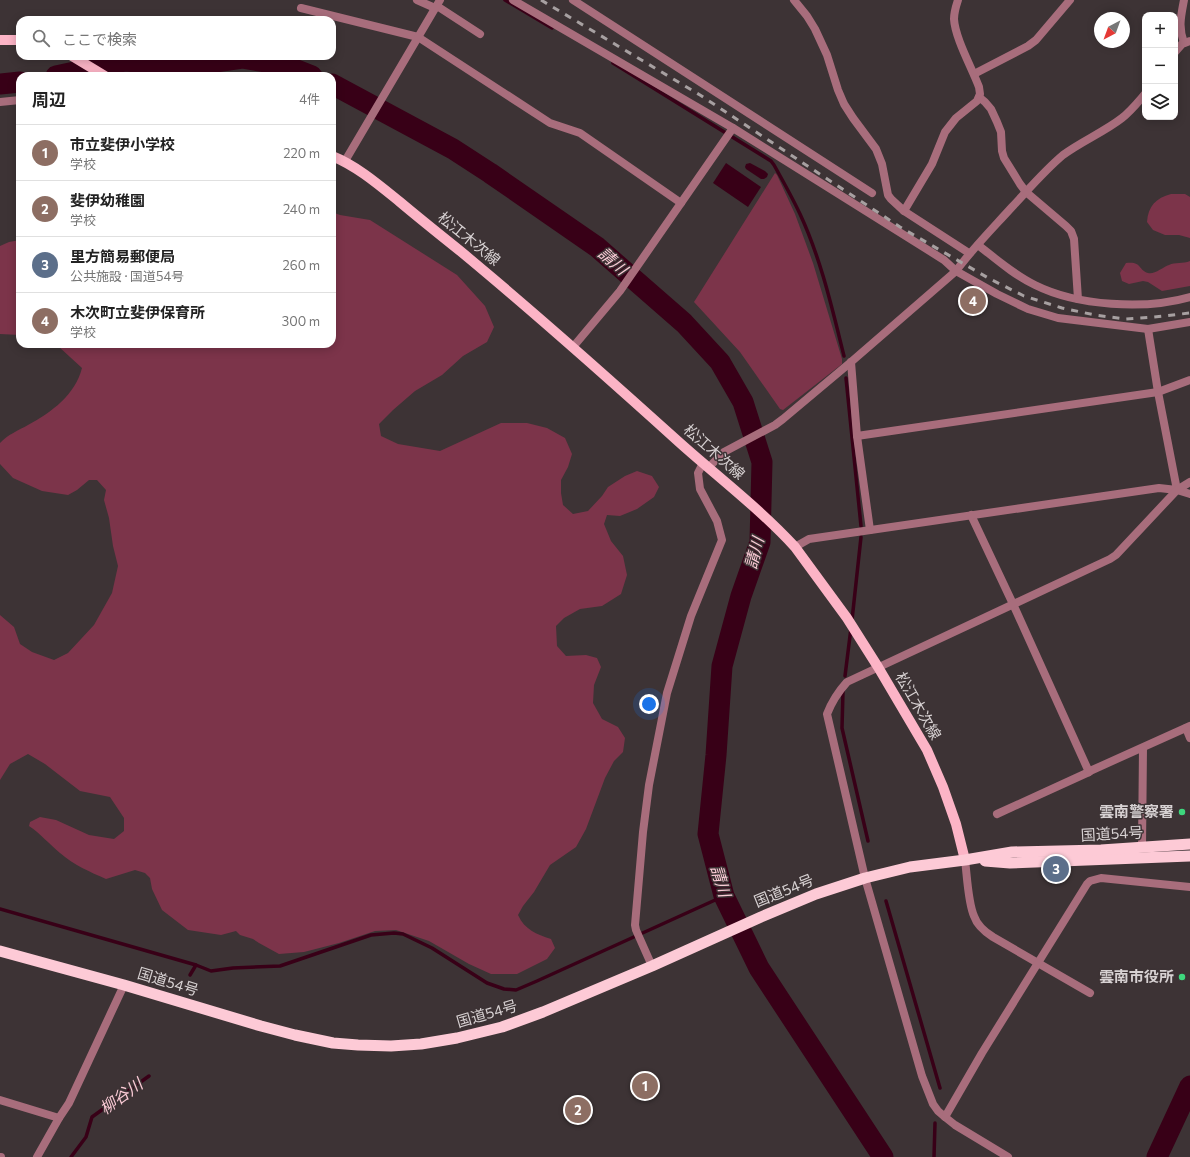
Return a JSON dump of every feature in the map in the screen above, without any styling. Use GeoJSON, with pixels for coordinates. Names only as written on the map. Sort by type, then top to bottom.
{"type":"FeatureCollection","features":[{"type":"Feature","properties":{"kind":"highway","name":"国道54号"},"geometry":{"type":"LineString","coordinates":[[0,951],[124,985],[295,1035],[333,1043],[391,1046],[421,1044],[457,1038],[502,1027],[543,1012],[652,966],[761,916],[816,894],[866,878],[910,867],[1012,852],[1101,850],[1190,844]]}},
{"type":"Feature","properties":{"kind":"highway","name":"国道54号"},"geometry":{"type":"LineString","coordinates":[[965,860],[1010,863],[1190,856]]}},
{"type":"Feature","properties":{"kind":"main road"},"geometry":{"type":"LineString","coordinates":[[0,40],[16,40]]}},
{"type":"Feature","properties":{"kind":"main road"},"geometry":{"type":"LineString","coordinates":[[79,60],[98,72]]}},
{"type":"Feature","properties":{"kind":"main road","name":"松江木次線"},"geometry":{"type":"LineString","coordinates":[[336,158],[345,161],[377,183],[502,286],[573,347],[706,466],[729,484],[795,547],[847,618],[927,750],[943,787],[956,824],[965,860]]}},
{"type":"Feature","properties":{"kind":"street"},"geometry":{"type":"LineString","coordinates":[[417,0],[437,5],[480,34]]}},
{"type":"Feature","properties":{"kind":"street"},"geometry":{"type":"LineString","coordinates":[[513,0],[732,130],[944,260],[956,271],[997,294],[1028,309],[1058,318],[1148,329],[1190,322]]}},
{"type":"Feature","properties":{"kind":"street"},"geometry":{"type":"LineString","coordinates":[[573,0],[872,193]]}},
{"type":"Feature","properties":{"kind":"street"},"geometry":{"type":"LineString","coordinates":[[794,0],[816,29],[827,55],[844,104],[876,149],[882,164],[888,195],[895,204],[904,211],[970,253]]}},
{"type":"Feature","properties":{"kind":"street"},"geometry":{"type":"LineString","coordinates":[[904,211],[932,164],[945,132],[956,118],[971,106],[979,97],[980,87],[955,27],[954,18],[958,0]]}},
{"type":"Feature","properties":{"kind":"street"},"geometry":{"type":"LineString","coordinates":[[974,74],[1028,46],[1036,40],[1070,0]]}},
{"type":"Feature","properties":{"kind":"street"},"geometry":{"type":"LineString","coordinates":[[1178,50],[1187,42],[1180,33],[1180,18],[1184,0]]}},
{"type":"Feature","properties":{"kind":"street"},"geometry":{"type":"LineString","coordinates":[[345,161],[437,5]]}},
{"type":"Feature","properties":{"kind":"street"},"geometry":{"type":"LineString","coordinates":[[301,8],[333,16]]}},
{"type":"Feature","properties":{"kind":"street"},"geometry":{"type":"LineString","coordinates":[[336,17],[418,37],[550,123],[580,133],[681,203]]}},
{"type":"Feature","properties":{"kind":"street"},"geometry":{"type":"LineString","coordinates":[[979,97],[991,109],[1001,132],[1004,158],[1026,192],[1066,226],[1074,239],[1078,299]]}},
{"type":"Feature","properties":{"kind":"street"},"geometry":{"type":"LineString","coordinates":[[652,966],[635,925],[649,785],[667,693],[691,616],[722,540],[717,521],[700,489],[698,473],[724,452],[775,425],[852,362],[956,271],[978,244],[1047,169],[1085,140],[1121,118],[1132,109],[1142,97]]}},
{"type":"Feature","properties":{"kind":"street"},"geometry":{"type":"LineString","coordinates":[[0,102],[16,100]]}},
{"type":"Feature","properties":{"kind":"street"},"geometry":{"type":"LineString","coordinates":[[573,347],[620,291],[732,130]]}},
{"type":"Feature","properties":{"kind":"street"},"geometry":{"type":"LineString","coordinates":[[978,244],[1006,267],[1035,285],[1051,292],[1078,299],[1113,304],[1150,304],[1190,297]]}},
{"type":"Feature","properties":{"kind":"street"},"geometry":{"type":"LineString","coordinates":[[1148,329],[1158,392],[1177,490]]}},
{"type":"Feature","properties":{"kind":"street"},"geometry":{"type":"LineString","coordinates":[[852,362],[857,436],[870,530]]}},
{"type":"Feature","properties":{"kind":"street"},"geometry":{"type":"LineString","coordinates":[[857,436],[1158,392],[1190,380]]}},
{"type":"Feature","properties":{"kind":"street"},"geometry":{"type":"LineString","coordinates":[[1008,1157],[956,1125],[938,1111],[933,1104],[922,1076],[866,878],[827,714],[838,692],[847,682],[1110,559],[1116,555],[1177,490],[1190,482]]}},
{"type":"Feature","properties":{"kind":"street"},"geometry":{"type":"LineString","coordinates":[[795,547],[809,540],[870,530],[1159,488],[1177,490],[1190,494]]}},
{"type":"Feature","properties":{"kind":"street"},"geometry":{"type":"LineString","coordinates":[[971,515],[1089,772]]}},
{"type":"Feature","properties":{"kind":"street"},"geometry":{"type":"LineString","coordinates":[[997,814],[1189,726],[1190,738]]}},
{"type":"Feature","properties":{"kind":"street"},"geometry":{"type":"LineString","coordinates":[[1142,847],[1143,748]]}},
{"type":"Feature","properties":{"kind":"street"},"geometry":{"type":"LineString","coordinates":[[965,860],[971,907],[980,927],[992,937],[1090,993]]}},
{"type":"Feature","properties":{"kind":"street"},"geometry":{"type":"LineString","coordinates":[[945,1117],[1038,963],[1090,881],[1101,878],[1190,887]]}},
{"type":"Feature","properties":{"kind":"street"},"geometry":{"type":"LineString","coordinates":[[37,1157],[69,1103],[124,985]]}},
{"type":"Feature","properties":{"kind":"street"},"geometry":{"type":"LineString","coordinates":[[0,1100],[59,1118]]}},
{"type":"Feature","properties":{"kind":"shaded area"},"geometry":{"type":"Polygon","coordinates":[[[726,163],[761,187],[748,207],[713,183],[726,163]]]}},
{"type":"Feature","properties":{"kind":"shaded area"},"geometry":{"type":"Polygon","coordinates":[[[750,163],[765,171],[768,174],[767,177],[761,179],[746,169],[746,164],[750,163]]]}},
{"type":"Feature","properties":{"kind":"shaded area"},"geometry":{"type":"Polygon","coordinates":[[[775,173],[795,214],[813,263],[842,359],[842,364],[783,410],[780,409],[740,352],[694,302],[775,173]]]}},
{"type":"Feature","properties":{"kind":"shaded area"},"geometry":{"type":"Polygon","coordinates":[[[1171,194],[1185,194],[1190,197],[1190,238],[1179,235],[1165,235],[1153,230],[1147,222],[1149,211],[1157,200],[1171,194]]]}},
{"type":"Feature","properties":{"kind":"shaded area"},"geometry":{"type":"Polygon","coordinates":[[[336,214],[370,220],[457,275],[485,306],[494,327],[487,342],[463,356],[442,375],[415,391],[393,410],[379,424],[381,436],[398,444],[440,451],[501,423],[527,423],[547,428],[565,438],[572,454],[568,467],[561,480],[561,493],[563,505],[573,514],[588,511],[608,487],[625,476],[637,471],[652,476],[659,487],[654,497],[637,509],[620,516],[607,515],[604,524],[611,541],[623,556],[627,575],[621,594],[602,606],[580,609],[564,618],[556,626],[557,646],[566,656],[586,655],[597,658],[601,667],[594,685],[593,703],[602,719],[618,727],[625,738],[623,752],[614,761],[605,778],[586,829],[576,847],[550,865],[518,915],[524,924],[532,931],[551,939],[555,948],[547,959],[517,974],[491,974],[469,964],[429,941],[396,930],[375,931],[339,943],[304,952],[279,954],[253,939],[240,935],[236,931],[221,935],[188,930],[162,910],[152,889],[150,878],[145,873],[135,870],[106,879],[71,861],[29,826],[30,822],[40,817],[56,820],[89,835],[114,839],[124,831],[124,818],[110,797],[80,791],[45,764],[28,754],[10,764],[0,780],[0,615],[14,627],[20,644],[32,652],[54,660],[68,653],[94,625],[112,593],[118,566],[104,500],[106,490],[97,480],[89,480],[68,495],[42,491],[13,478],[0,464],[0,443],[10,435],[46,414],[61,402],[79,378],[82,368],[60,348],[336,348],[336,214]]]}},
{"type":"Feature","properties":{"kind":"shaded area"},"geometry":{"type":"Polygon","coordinates":[[[16,241],[16,335],[0,334],[0,246],[16,241]]]}},
{"type":"Feature","properties":{"kind":"shaded area"},"geometry":{"type":"Polygon","coordinates":[[[1190,261],[1190,286],[1162,291],[1148,282],[1143,281],[1129,284],[1122,281],[1120,273],[1126,263],[1135,263],[1145,272],[1150,273],[1156,272],[1171,264],[1190,261]]]}},
{"type":"Feature","properties":{"kind":"waterway"},"geometry":{"type":"LineString","coordinates":[[505,0],[552,28]]}},
{"type":"Feature","properties":{"kind":"waterway","name":"請川"},"geometry":{"type":"LineString","coordinates":[[74,72],[125,61],[189,66],[229,60]]}},
{"type":"Feature","properties":{"kind":"waterway","name":"請川"},"geometry":{"type":"LineString","coordinates":[[254,60],[284,65],[302,72]]}},
{"type":"Feature","properties":{"kind":"waterway"},"geometry":{"type":"LineString","coordinates":[[613,63],[771,161],[797,208],[814,248],[844,356]]}},
{"type":"Feature","properties":{"kind":"waterway","name":"請川"},"geometry":{"type":"LineString","coordinates":[[0,84],[16,82]]}},
{"type":"Feature","properties":{"kind":"waterway","name":"請川"},"geometry":{"type":"LineString","coordinates":[[336,86],[453,149],[597,247],[684,323],[720,362],[743,402],[762,462],[760,542],[741,596],[722,666],[716,755],[708,834],[724,896],[759,968],[883,1157]]}},
{"type":"Feature","properties":{"kind":"waterway"},"geometry":{"type":"LineString","coordinates":[[846,378],[861,526]]}},
{"type":"Feature","properties":{"kind":"waterway"},"geometry":{"type":"LineString","coordinates":[[852,620],[861,537]]}},
{"type":"Feature","properties":{"kind":"waterway"},"geometry":{"type":"LineString","coordinates":[[845,676],[851,628]]}},
{"type":"Feature","properties":{"kind":"waterway"},"geometry":{"type":"LineString","coordinates":[[843,691],[842,728],[868,841]]}},
{"type":"Feature","properties":{"kind":"waterway"},"geometry":{"type":"LineString","coordinates":[[0,909],[196,965],[211,971],[233,968],[280,966],[371,935],[394,933],[403,934],[432,948],[487,983],[504,989],[516,990],[724,896]]}},
{"type":"Feature","properties":{"kind":"waterway"},"geometry":{"type":"LineString","coordinates":[[886,901],[940,1088]]}},
{"type":"Feature","properties":{"kind":"waterway","name":"柳谷川"},"geometry":{"type":"LineString","coordinates":[[190,975],[196,965]]}},
{"type":"Feature","properties":{"kind":"waterway","name":"柳谷川"},"geometry":{"type":"LineString","coordinates":[[71,1157],[86,1137],[92,1117],[149,1076]]}},
{"type":"Feature","properties":{"kind":"waterway"},"geometry":{"type":"LineString","coordinates":[[1157,1157],[1190,1086]]}},
{"type":"Feature","properties":{"kind":"waterway"},"geometry":{"type":"LineString","coordinates":[[934,1157],[935,1123]]}},
{"type":"Feature","properties":{"kind":"railway"},"geometry":{"type":"LineString","coordinates":[[541,0],[700,95],[900,227],[990,279],[1024,296],[1062,308],[1095,315],[1125,319],[1190,313]]}},
{"type":"Feature","properties":{"kind":"place","name":"木次町立斐伊保育所"},"geometry":{"type":"Point","coordinates":[973,301]}},
{"type":"Feature","properties":{"kind":"place","name":"雲南警察署"},"geometry":{"type":"Point","coordinates":[1182,812]}},
{"type":"Feature","properties":{"kind":"place","name":"里方簡易郵便局"},"geometry":{"type":"Point","coordinates":[1056,869]}},
{"type":"Feature","properties":{"kind":"place","name":"雲南市役所"},"geometry":{"type":"Point","coordinates":[1182,977]}},
{"type":"Feature","properties":{"kind":"place","name":"市立斐伊小学校"},"geometry":{"type":"Point","coordinates":[645,1086]}},
{"type":"Feature","properties":{"kind":"place","name":"斐伊幼稚園"},"geometry":{"type":"Point","coordinates":[578,1110]}}]}
